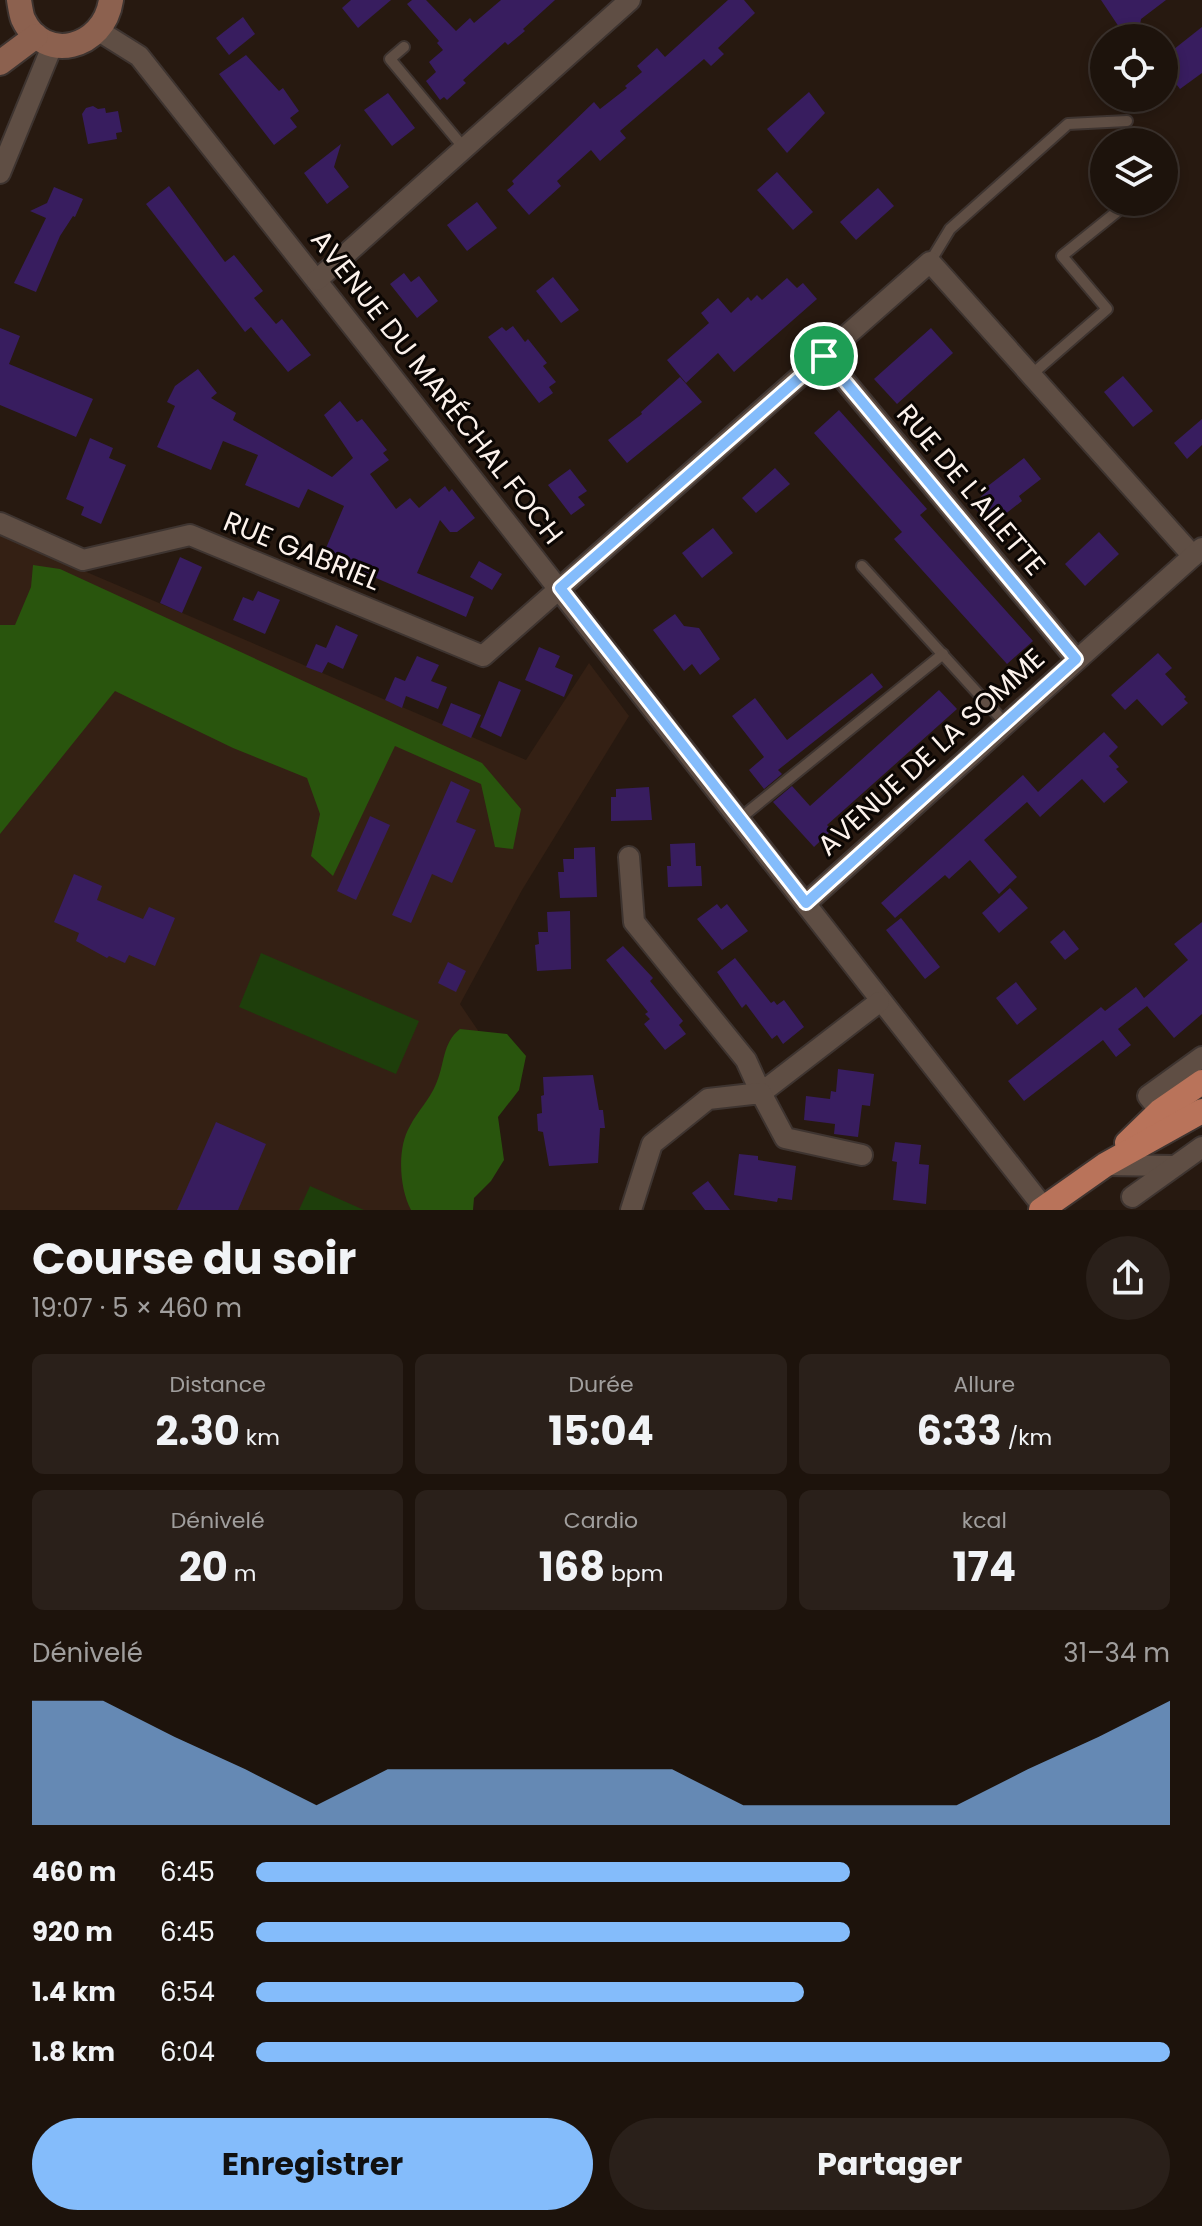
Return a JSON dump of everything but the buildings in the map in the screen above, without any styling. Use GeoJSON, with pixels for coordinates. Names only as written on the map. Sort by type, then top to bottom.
{"type":"FeatureCollection","features":[{"type":"Feature","properties":{"kind":"main road"},"geometry":{"type":"LineString","coordinates":[[1105,1165],[1160,1111],[1202,1082]]}},
{"type":"Feature","properties":{"kind":"main road"},"geometry":{"type":"LineString","coordinates":[[1042,1209],[1105,1165],[1202,1111]]}},
{"type":"Feature","properties":{"kind":"street"},"geometry":{"type":"LineString","coordinates":[[0,10],[18,0],[23,19],[44,40],[69,46],[86,41],[99,31],[109,15],[111,0]]}},
{"type":"Feature","properties":{"kind":"street"},"geometry":{"type":"LineString","coordinates":[[317,280],[630,0]]}},
{"type":"Feature","properties":{"kind":"street","name":"AVENUE DU MARÉCHAL FOCH"},"geometry":{"type":"LineString","coordinates":[[99,31],[139,56],[560,588],[1042,1209]]}},
{"type":"Feature","properties":{"kind":"street"},"geometry":{"type":"LineString","coordinates":[[0,63],[44,40]]}},
{"type":"Feature","properties":{"kind":"street"},"geometry":{"type":"LineString","coordinates":[[0,173],[44,40]]}},
{"type":"Feature","properties":{"kind":"street"},"geometry":{"type":"LineString","coordinates":[[560,588],[930,262],[1031,375],[1198,552]]}},
{"type":"Feature","properties":{"kind":"street","name":"RUE DE L'AILETTE"},"geometry":{"type":"LineString","coordinates":[[824,356],[1076,659]]}},
{"type":"Feature","properties":{"kind":"street","name":"RUE GABRIEL"},"geometry":{"type":"LineString","coordinates":[[0,523],[83,560],[190,535],[483,656],[560,588]]}},
{"type":"Feature","properties":{"kind":"street","name":"AVENUE DE LA SOMME"},"geometry":{"type":"LineString","coordinates":[[806,903],[1198,552]]}},
{"type":"Feature","properties":{"kind":"street"},"geometry":{"type":"LineString","coordinates":[[629,857],[634,922],[746,1060],[785,1138],[862,1155]]}},
{"type":"Feature","properties":{"kind":"street"},"geometry":{"type":"LineString","coordinates":[[631,1210],[652,1144],[708,1099],[761,1093],[879,1002]]}},
{"type":"Feature","properties":{"kind":"street"},"geometry":{"type":"LineString","coordinates":[[1160,1111],[1148,1096],[1202,1057]]}},
{"type":"Feature","properties":{"kind":"street"},"geometry":{"type":"LineString","coordinates":[[1132,1197],[1202,1147]]}},
{"type":"Feature","properties":{"kind":"street"},"geometry":{"type":"LineString","coordinates":[[1105,1165],[1175,1166]]}},
{"type":"Feature","properties":{"kind":"lane"},"geometry":{"type":"LineString","coordinates":[[404,47],[390,59],[464,148]]}},
{"type":"Feature","properties":{"kind":"lane"},"geometry":{"type":"LineString","coordinates":[[930,262],[950,229],[1068,124],[1127,121]]}},
{"type":"Feature","properties":{"kind":"lane"},"geometry":{"type":"LineString","coordinates":[[1031,375],[1107,309],[1062,256],[1112,216]]}},
{"type":"Feature","properties":{"kind":"lane"},"geometry":{"type":"LineString","coordinates":[[862,566],[1005,723]]}},
{"type":"Feature","properties":{"kind":"lane"},"geometry":{"type":"LineString","coordinates":[[738,820],[943,654]]}},
{"type":"Feature","properties":{"kind":"shaded area"},"geometry":{"type":"Polygon","coordinates":[[[0,535],[526,760],[589,663],[629,716],[522,890],[460,1004],[509,1076],[419,1210],[0,1210],[0,535]]]}},
{"type":"Feature","properties":{"kind":"green space"},"geometry":{"type":"Polygon","coordinates":[[[33,565],[60,569],[482,763],[521,809],[513,849],[495,847],[481,784],[395,746],[333,876],[311,856],[320,814],[307,778],[233,748],[115,691],[0,834],[0,625],[15,625],[31,587],[33,565]]]}},
{"type":"Feature","properties":{"kind":"green space"},"geometry":{"type":"Polygon","coordinates":[[[261,953],[419,1021],[396,1074],[239,1007],[261,953]]]}},
{"type":"Feature","properties":{"kind":"green space"},"geometry":{"type":"Polygon","coordinates":[[[460,1029],[507,1034],[526,1056],[519,1090],[498,1117],[504,1160],[491,1181],[474,1198],[473,1210],[411,1210],[402,1179],[403,1145],[410,1126],[436,1084],[450,1041],[460,1029]]]}},
{"type":"Feature","properties":{"kind":"green space"},"geometry":{"type":"Polygon","coordinates":[[[310,1186],[364,1210],[299,1210],[310,1186]]]}},
{"type":"Feature","properties":{"kind":"route"},"geometry":{"type":"LineString","coordinates":[[824,356],[1076,659],[806,903],[738,820],[560,588],[824,356]]}}]}
